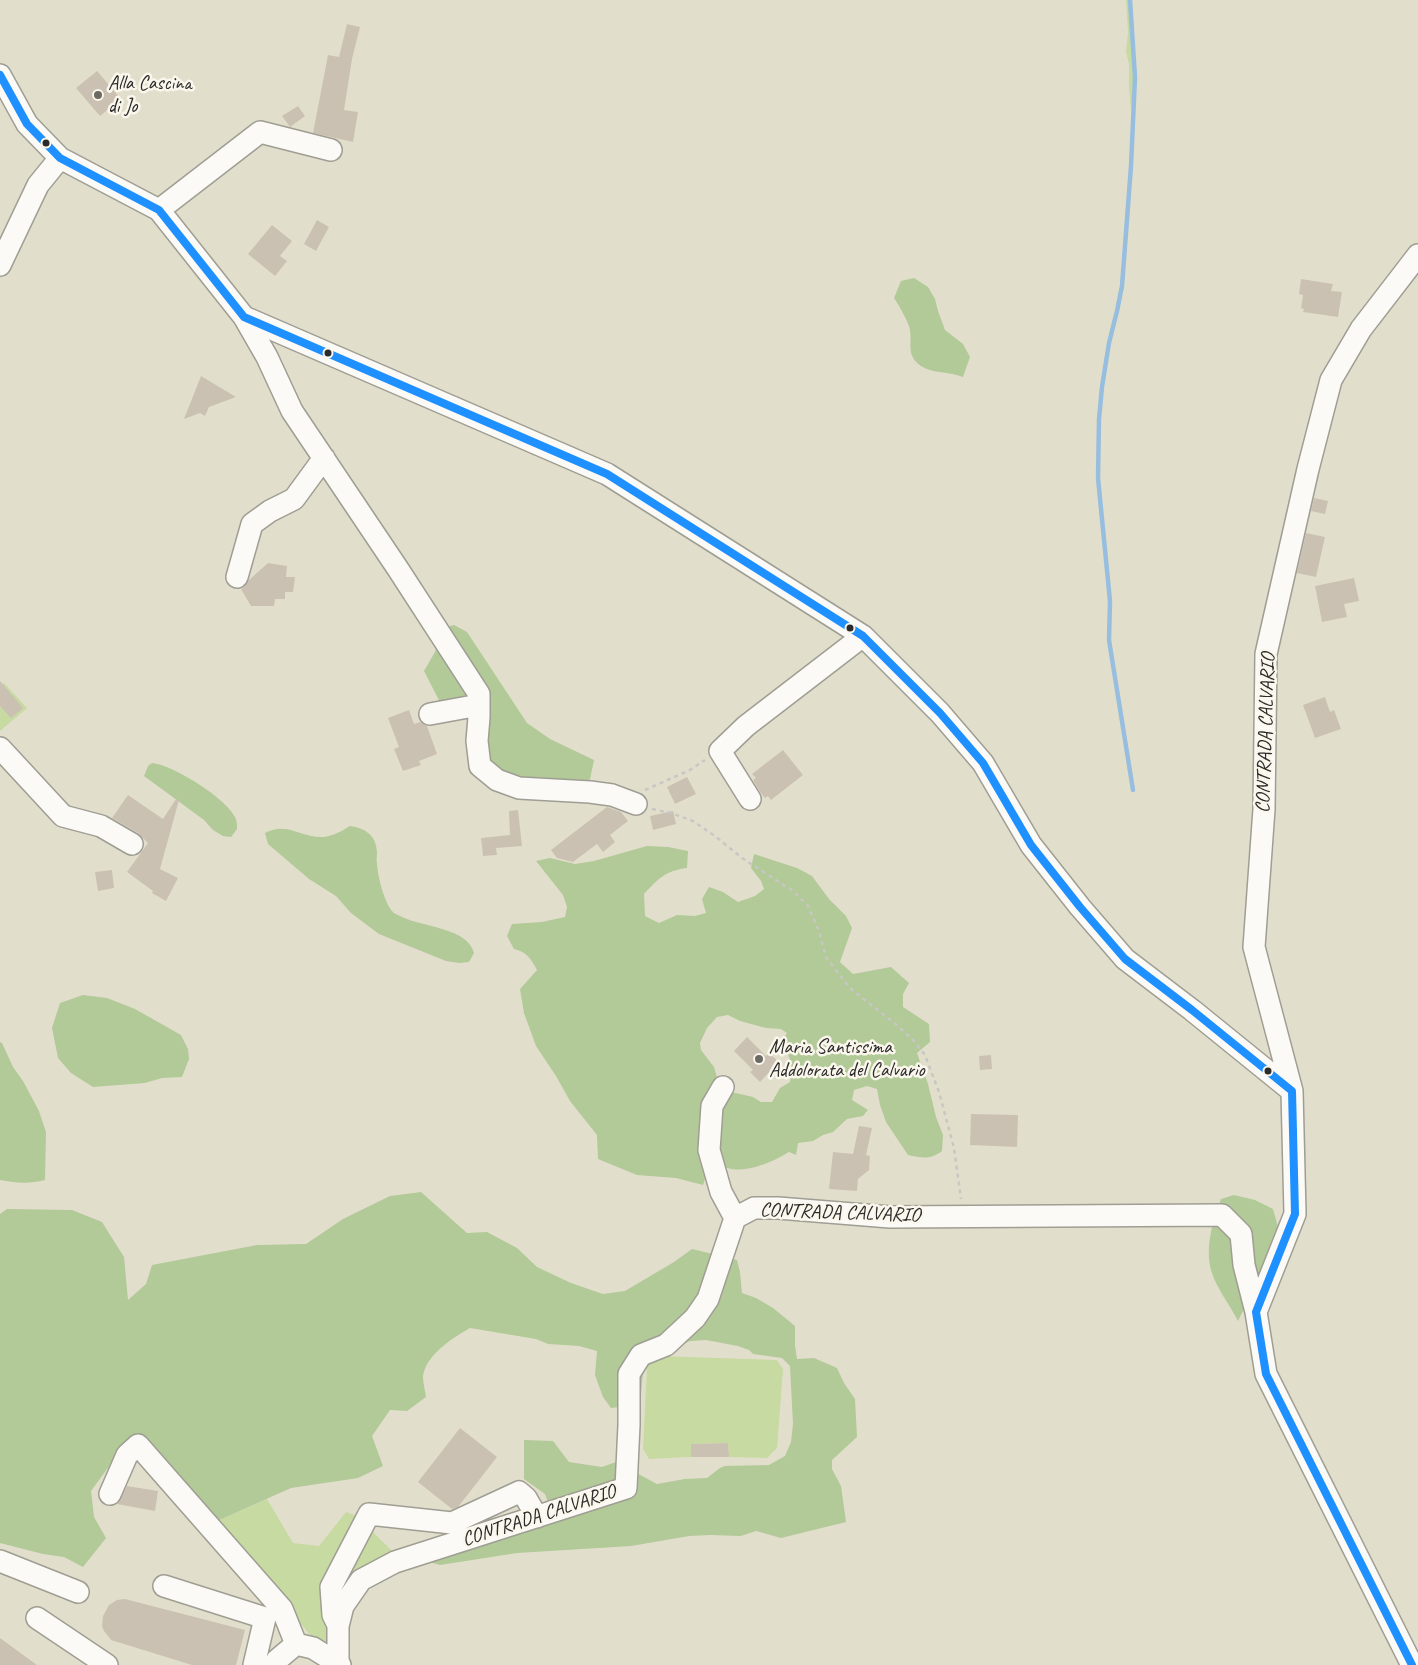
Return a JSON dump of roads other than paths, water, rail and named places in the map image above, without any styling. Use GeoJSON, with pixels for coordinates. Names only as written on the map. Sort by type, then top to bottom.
{"type":"FeatureCollection","features":[{"type":"Feature","properties":{"kind":"street"},"geometry":{"type":"LineString","coordinates":[[0,75],[27,124],[60,158],[159,210],[244,317],[292,411],[479,694],[477,741],[480,766],[497,780],[519,788],[612,795],[636,804]]}},
{"type":"Feature","properties":{"kind":"street"},"geometry":{"type":"LineString","coordinates":[[159,210],[260,132],[331,150]]}},
{"type":"Feature","properties":{"kind":"street"},"geometry":{"type":"LineString","coordinates":[[0,266],[38,185],[60,158]]}},
{"type":"Feature","properties":{"kind":"street","name":"CONTRADA CALVARIO"},"geometry":{"type":"LineString","coordinates":[[1256,1312],[1295,1214],[1292,1091],[1254,947],[1264,809],[1266,654],[1308,469],[1331,380],[1361,329],[1418,255]]}},
{"type":"Feature","properties":{"kind":"street"},"geometry":{"type":"LineString","coordinates":[[244,317],[607,474],[863,636],[940,713],[983,762],[1031,845],[1080,907],[1125,959],[1192,1010],[1292,1091]]}},
{"type":"Feature","properties":{"kind":"street"},"geometry":{"type":"LineString","coordinates":[[237,577],[252,524],[270,511],[294,498],[324,458]]}},
{"type":"Feature","properties":{"kind":"street"},"geometry":{"type":"LineString","coordinates":[[750,799],[720,751],[746,726],[863,636]]}},
{"type":"Feature","properties":{"kind":"street"},"geometry":{"type":"LineString","coordinates":[[430,714],[479,704]]}},
{"type":"Feature","properties":{"kind":"street"},"geometry":{"type":"LineString","coordinates":[[0,748],[63,816],[101,826],[132,844]]}},
{"type":"Feature","properties":{"kind":"street"},"geometry":{"type":"LineString","coordinates":[[723,1087],[712,1106],[709,1150],[721,1192],[735,1218]]}},
{"type":"Feature","properties":{"kind":"street","name":"CONTRADA CALVARIO"},"geometry":{"type":"LineString","coordinates":[[339,1664],[338,1626],[343,1606],[361,1580],[394,1562],[626,1488],[629,1374],[641,1355],[666,1345],[695,1318],[708,1300],[735,1218],[754,1208],[770,1208],[890,1217],[1222,1215],[1241,1234],[1244,1265],[1256,1312],[1266,1374],[1412,1665]]}},
{"type":"Feature","properties":{"kind":"street"},"geometry":{"type":"LineString","coordinates":[[110,1494],[127,1455],[138,1445],[282,1609],[296,1644]]}},
{"type":"Feature","properties":{"kind":"street"},"geometry":{"type":"LineString","coordinates":[[338,1626],[332,1615],[331,1587],[369,1514],[452,1523],[519,1492],[526,1498],[537,1517]]}},
{"type":"Feature","properties":{"kind":"street"},"geometry":{"type":"LineString","coordinates":[[0,1561],[78,1592]]}},
{"type":"Feature","properties":{"kind":"street"},"geometry":{"type":"LineString","coordinates":[[164,1586],[265,1618],[254,1665]]}},
{"type":"Feature","properties":{"kind":"street"},"geometry":{"type":"LineString","coordinates":[[37,1618],[107,1665]]}},
{"type":"Feature","properties":{"kind":"street"},"geometry":{"type":"LineString","coordinates":[[296,1644],[313,1648],[339,1664]]}},
{"type":"Feature","properties":{"kind":"street"},"geometry":{"type":"LineString","coordinates":[[274,1665],[277,1660],[296,1644]]}},
{"type":"Feature","properties":{"kind":"waterway"},"geometry":{"type":"LineString","coordinates":[[1130,0],[1135,77],[1131,166],[1122,286],[1109,343],[1102,387],[1099,419],[1098,478],[1110,601],[1109,640],[1133,790]]}},
{"type":"Feature","properties":{"kind":"place","name":"Alla Cascina di Jo"},"geometry":{"type":"Point","coordinates":[98,95]}},
{"type":"Feature","properties":{"kind":"place","name":"Maria Santissima Addolorata del Calvario"},"geometry":{"type":"Point","coordinates":[759,1059]}}]}
